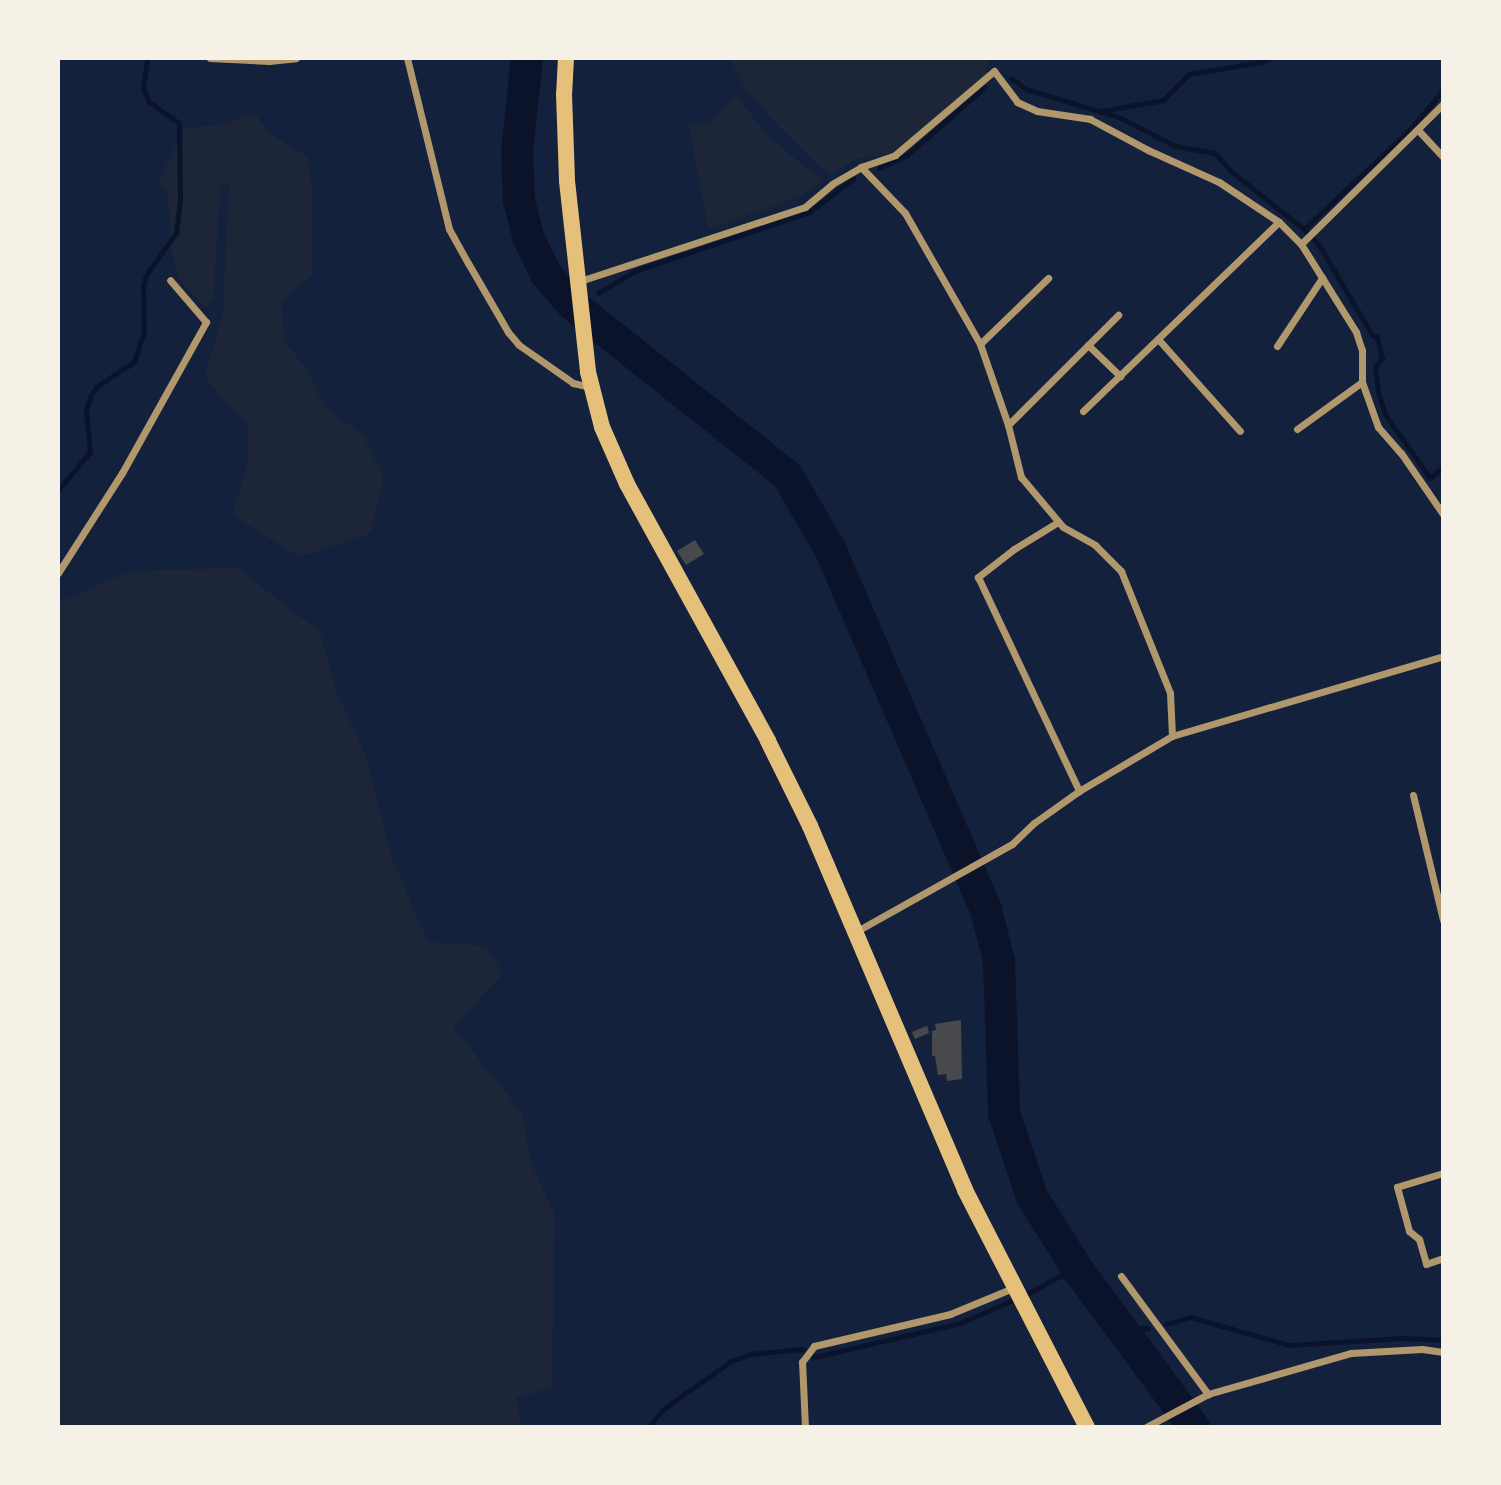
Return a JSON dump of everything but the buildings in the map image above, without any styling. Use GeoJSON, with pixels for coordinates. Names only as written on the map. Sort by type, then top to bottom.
{"type":"FeatureCollection","features":[{"type":"Feature","properties":{"kind":"main road"},"geometry":{"type":"LineString","coordinates":[[566,58],[564,138],[578,282],[590,380],[602,427],[623,476],[778,760],[857,931],[965,1191],[1087,1427]]}},
{"type":"Feature","properties":{"kind":"street"},"geometry":{"type":"LineString","coordinates":[[210,58],[269,61],[296,58]]}},
{"type":"Feature","properties":{"kind":"street"},"geometry":{"type":"LineString","coordinates":[[407,58],[449,229],[468,263],[508,332],[519,345],[573,383],[590,380]]}},
{"type":"Feature","properties":{"kind":"street"},"geometry":{"type":"LineString","coordinates":[[578,282],[805,208],[832,184],[861,167],[895,155],[993,71],[1017,102],[1038,111],[1090,119],[1148,150],[1219,182],[1279,222],[1301,243],[1356,332],[1362,349],[1363,382],[1378,427],[1401,453],[1443,514]]}},
{"type":"Feature","properties":{"kind":"street"},"geometry":{"type":"LineString","coordinates":[[1301,243],[1443,104]]}},
{"type":"Feature","properties":{"kind":"street"},"geometry":{"type":"LineString","coordinates":[[1418,131],[1443,157]]}},
{"type":"Feature","properties":{"kind":"street"},"geometry":{"type":"LineString","coordinates":[[861,167],[905,213],[980,344],[1008,425],[1021,477],[1058,522],[1096,545],[1121,571],[1170,693],[1172,736]]}},
{"type":"Feature","properties":{"kind":"street"},"geometry":{"type":"LineString","coordinates":[[1083,411],[1279,222]]}},
{"type":"Feature","properties":{"kind":"street"},"geometry":{"type":"LineString","coordinates":[[980,344],[1048,278]]}},
{"type":"Feature","properties":{"kind":"street"},"geometry":{"type":"LineString","coordinates":[[1277,346],[1322,278]]}},
{"type":"Feature","properties":{"kind":"street"},"geometry":{"type":"LineString","coordinates":[[58,573],[122,473],[206,322],[170,280]]}},
{"type":"Feature","properties":{"kind":"street"},"geometry":{"type":"LineString","coordinates":[[1008,425],[1118,315]]}},
{"type":"Feature","properties":{"kind":"street"},"geometry":{"type":"LineString","coordinates":[[1158,339],[1240,431]]}},
{"type":"Feature","properties":{"kind":"street"},"geometry":{"type":"LineString","coordinates":[[1088,345],[1120,376]]}},
{"type":"Feature","properties":{"kind":"street"},"geometry":{"type":"LineString","coordinates":[[1297,429],[1363,382]]}},
{"type":"Feature","properties":{"kind":"street"},"geometry":{"type":"LineString","coordinates":[[1058,522],[1014,549],[978,577],[1079,791]]}},
{"type":"Feature","properties":{"kind":"street"},"geometry":{"type":"LineString","coordinates":[[857,931],[994,855],[1079,791],[1172,736],[1443,656]]}},
{"type":"Feature","properties":{"kind":"street"},"geometry":{"type":"LineString","coordinates":[[1413,795],[1443,920]]}},
{"type":"Feature","properties":{"kind":"street"},"geometry":{"type":"LineString","coordinates":[[1443,1173],[1397,1187],[1409,1231],[1419,1239],[1426,1264],[1443,1258]]}},
{"type":"Feature","properties":{"kind":"street"},"geometry":{"type":"LineString","coordinates":[[1121,1276],[1208,1394]]}},
{"type":"Feature","properties":{"kind":"street"},"geometry":{"type":"LineString","coordinates":[[805,1427],[802,1362],[814,1346],[950,1314],[1013,1288]]}},
{"type":"Feature","properties":{"kind":"street"},"geometry":{"type":"LineString","coordinates":[[1146,1427],[1208,1394],[1351,1353],[1422,1349],[1443,1352]]}},
{"type":"Feature","properties":{"kind":"shaded area"},"geometry":{"type":"Polygon","coordinates":[[[730,58],[988,58],[986,75],[891,154],[854,159],[830,176],[775,123],[745,88],[730,58]]]}},
{"type":"Feature","properties":{"kind":"shaded area"},"geometry":{"type":"Polygon","coordinates":[[[736,95],[767,135],[822,181],[801,196],[708,229],[689,123],[708,124],[736,95]]]}},
{"type":"Feature","properties":{"kind":"shaded area"},"geometry":{"type":"Polygon","coordinates":[[[255,113],[268,132],[308,157],[313,199],[312,276],[282,301],[284,342],[305,366],[324,407],[362,434],[384,477],[371,533],[300,557],[232,515],[247,466],[249,428],[205,377],[223,311],[229,185],[221,184],[213,298],[206,308],[179,279],[172,254],[168,194],[159,179],[185,129],[223,124],[255,113]]]}},
{"type":"Feature","properties":{"kind":"shaded area"},"geometry":{"type":"Polygon","coordinates":[[[237,568],[320,632],[335,688],[365,754],[392,858],[428,942],[486,946],[503,974],[453,1027],[522,1113],[532,1166],[555,1215],[552,1387],[516,1398],[522,1427],[58,1427],[58,602],[132,571],[237,568]]]}},
{"type":"Feature","properties":{"kind":"waterway"},"geometry":{"type":"LineString","coordinates":[[58,490],[90,452],[86,410],[90,397],[97,386],[134,362],[144,331],[143,287],[146,275],[176,233],[180,198],[179,123],[149,102],[143,88],[147,58]]}},
{"type":"Feature","properties":{"kind":"waterway"},"geometry":{"type":"LineString","coordinates":[[527,58],[517,152],[519,200],[528,237],[546,274],[573,305],[787,475],[830,549],[986,910],[999,961],[1004,1113],[1032,1197],[1076,1267],[1194,1427]]}},
{"type":"Feature","properties":{"kind":"waterway"},"geometry":{"type":"LineString","coordinates":[[1101,111],[1163,100],[1189,74],[1261,62],[1270,58]]}},
{"type":"Feature","properties":{"kind":"waterway"},"geometry":{"type":"LineString","coordinates":[[1011,78],[1026,89],[1119,117],[1175,146],[1215,153],[1233,173],[1304,229],[1319,245],[1372,335],[1377,337],[1382,358],[1375,367],[1378,392],[1386,416],[1430,478],[1443,467]]}},
{"type":"Feature","properties":{"kind":"waterway"},"geometry":{"type":"LineString","coordinates":[[879,168],[907,155],[985,87]]}},
{"type":"Feature","properties":{"kind":"waterway"},"geometry":{"type":"LineString","coordinates":[[1304,229],[1410,129],[1443,90]]}},
{"type":"Feature","properties":{"kind":"waterway"},"geometry":{"type":"LineString","coordinates":[[598,293],[635,271],[809,212],[854,178]]}},
{"type":"Feature","properties":{"kind":"waterway"},"geometry":{"type":"LineString","coordinates":[[649,1427],[662,1410],[731,1361],[751,1354],[801,1349],[815,1357],[960,1323],[1027,1294],[1076,1267]]}},
{"type":"Feature","properties":{"kind":"waterway"},"geometry":{"type":"LineString","coordinates":[[1166,1324],[1190,1317],[1289,1345],[1402,1338],[1443,1340]]}},
{"type":"Feature","properties":{"kind":"waterway"},"geometry":{"type":"LineString","coordinates":[[1124,1329],[1148,1328]]}}]}
